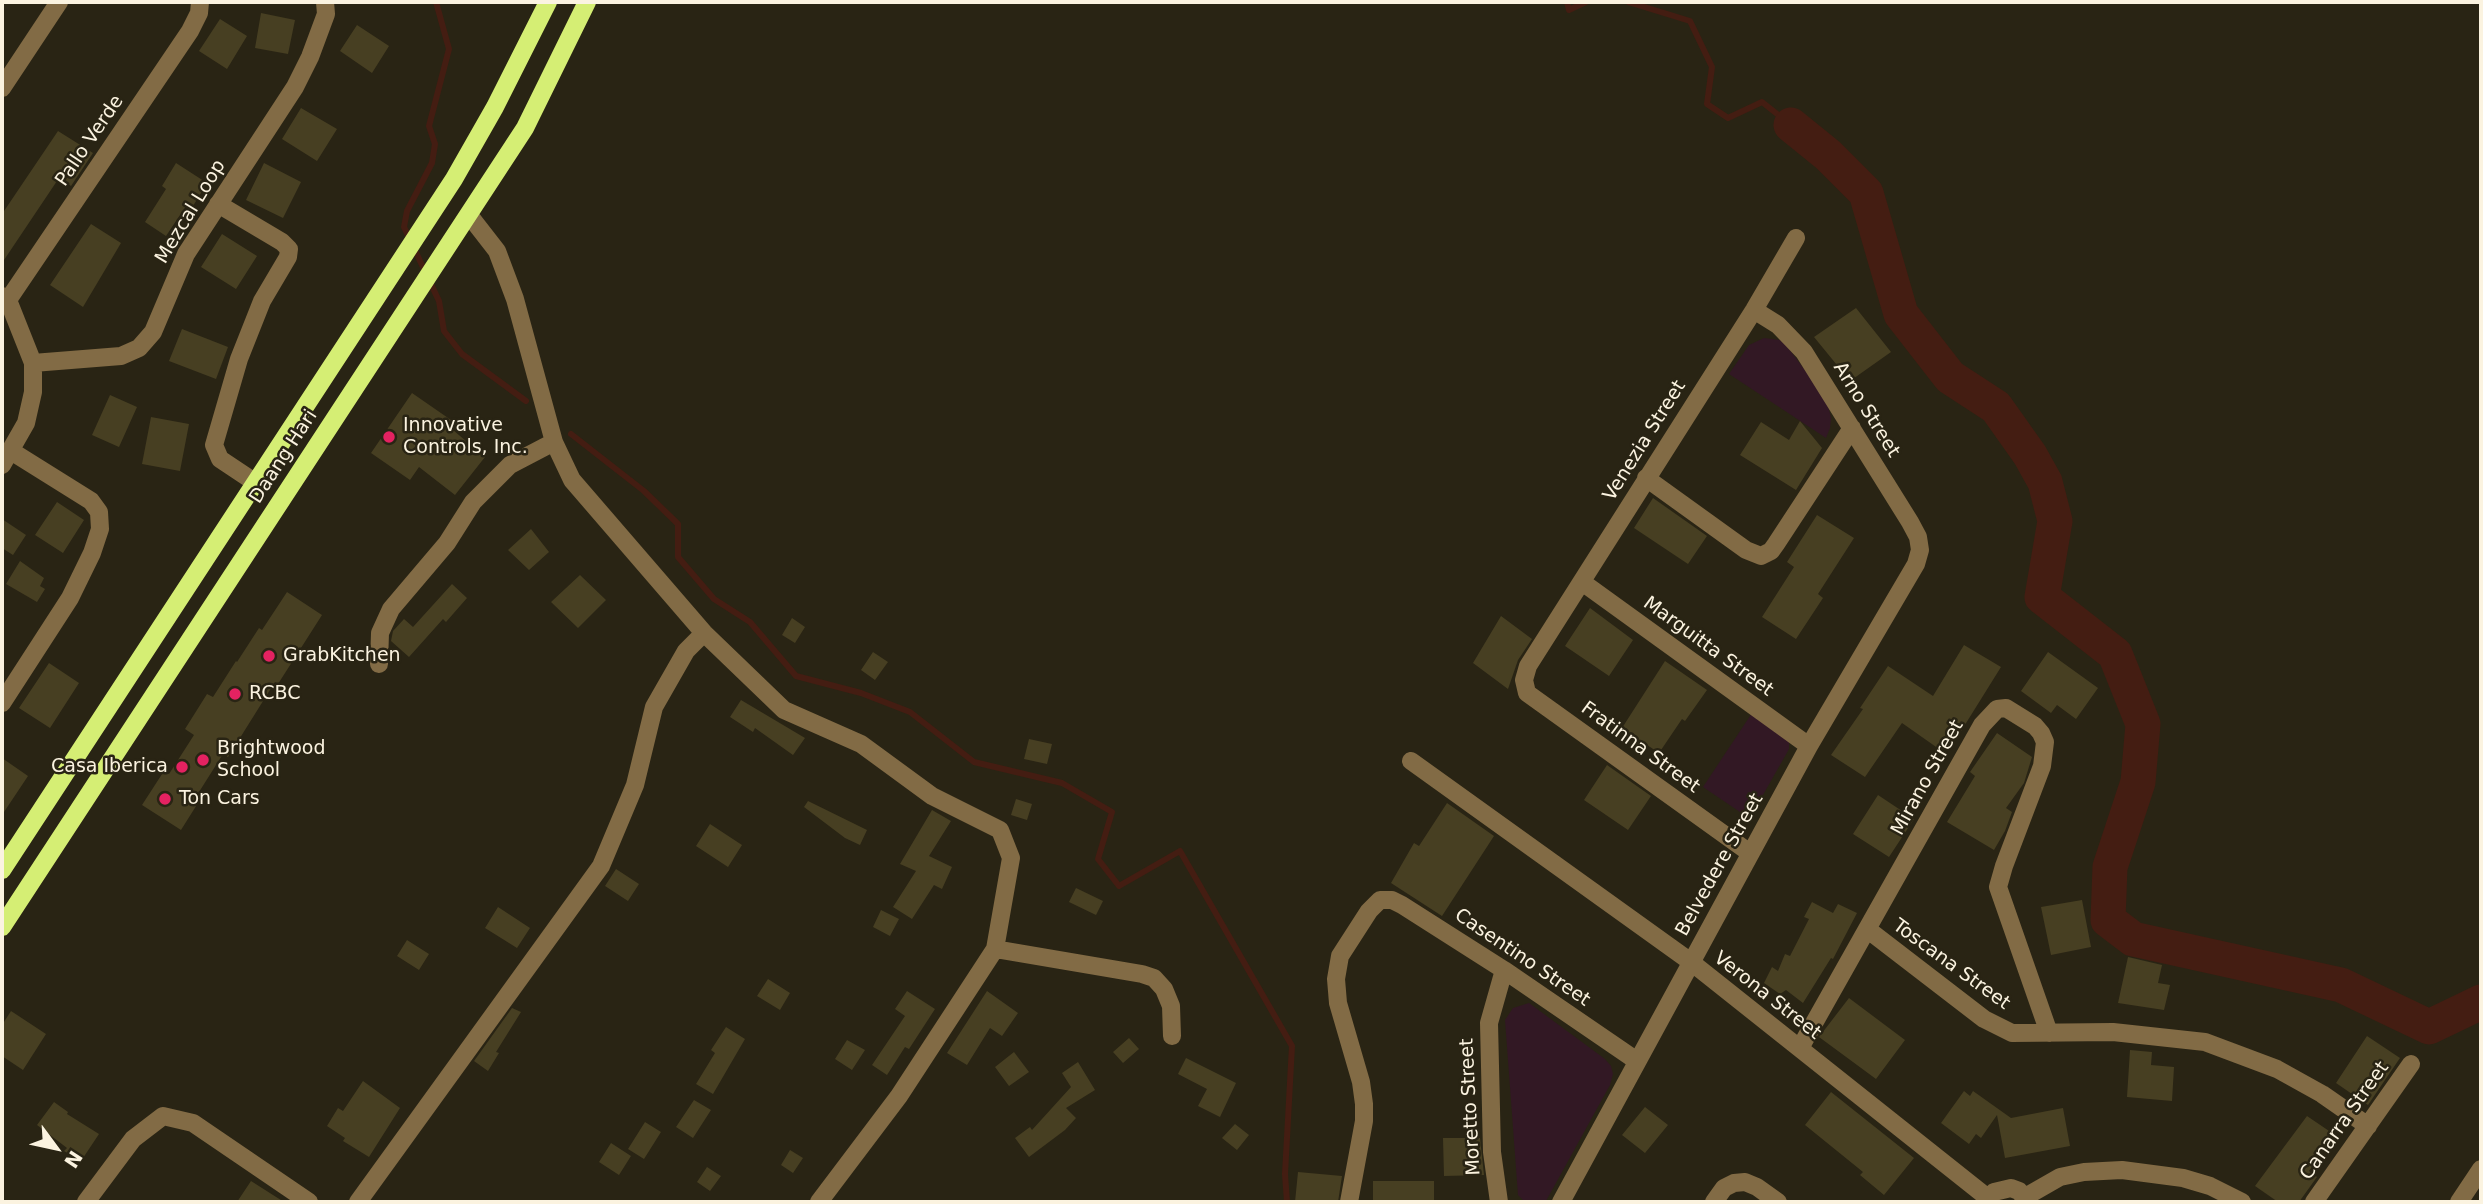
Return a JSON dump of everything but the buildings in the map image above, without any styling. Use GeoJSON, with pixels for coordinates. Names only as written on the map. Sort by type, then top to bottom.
{"type":"FeatureCollection","features":[{"type":"Feature","properties":{"kind":"main road","name":"Daang Hari"},"geometry":{"type":"LineString","coordinates":[[2,870],[427,220],[495,107],[548,2]]}},
{"type":"Feature","properties":{"kind":"main road","name":"Daang Hari"},"geometry":{"type":"LineString","coordinates":[[2,927],[525,128],[587,2]]}},
{"type":"Feature","properties":{"kind":"street"},"geometry":{"type":"LineString","coordinates":[[2,88],[60,2]]}},
{"type":"Feature","properties":{"kind":"street","name":"Pallo Verde"},"geometry":{"type":"LineString","coordinates":[[5,298],[190,31],[199,13],[200,2]]}},
{"type":"Feature","properties":{"kind":"street","name":"Mezcal Loop"},"geometry":{"type":"LineString","coordinates":[[33,363],[121,356],[139,348],[153,332],[186,254],[295,87],[326,14],[325,2]]}},
{"type":"Feature","properties":{"kind":"street"},"geometry":{"type":"LineString","coordinates":[[218,204],[282,242],[289,249],[288,257],[262,301],[239,359],[214,445],[220,459],[256,484]]}},
{"type":"Feature","properties":{"kind":"street"},"geometry":{"type":"LineString","coordinates":[[469,215],[496,251],[515,299],[554,442],[572,480],[704,633],[784,710],[860,744],[932,796],[1000,830],[1011,858],[995,949],[899,1096],[819,1202]]}},
{"type":"Feature","properties":{"kind":"street","name":"Venezia Street"},"geometry":{"type":"LineString","coordinates":[[1528,666],[1797,238]]}},
{"type":"Feature","properties":{"kind":"street"},"geometry":{"type":"LineString","coordinates":[[2,703],[70,598],[92,553],[100,529],[99,512],[91,501],[6,458],[26,423],[33,392],[33,363],[5,298]]}},
{"type":"Feature","properties":{"kind":"street","name":"Arno Street"},"geometry":{"type":"LineString","coordinates":[[1754,310],[1793,338],[1910,523],[1918,537],[1920,550]]}},
{"type":"Feature","properties":{"kind":"street"},"geometry":{"type":"LineString","coordinates":[[1646,478],[1745,550],[1761,556],[1771,551],[1776,544],[1852,428]]}},
{"type":"Feature","properties":{"kind":"street"},"geometry":{"type":"LineString","coordinates":[[379,664],[380,633],[391,608],[447,543],[473,502],[510,465],[554,442]]}},
{"type":"Feature","properties":{"kind":"street","name":"Belvedere Street"},"geometry":{"type":"LineString","coordinates":[[1561,1202],[1809,746],[1916,564],[1920,550]]}},
{"type":"Feature","properties":{"kind":"street","name":"Marguitta Street"},"geometry":{"type":"LineString","coordinates":[[1582,582],[1809,746]]}},
{"type":"Feature","properties":{"kind":"street"},"geometry":{"type":"LineString","coordinates":[[358,1202],[601,866],[635,785],[654,707],[686,652],[704,633]]}},
{"type":"Feature","properties":{"kind":"street","name":"Fratinna Street"},"geometry":{"type":"LineString","coordinates":[[1528,666],[1524,680],[1527,693],[1750,853]]}},
{"type":"Feature","properties":{"kind":"street","name":"Mirano Street"},"geometry":{"type":"LineString","coordinates":[[1800,1048],[1982,725],[1997,709],[2006,708],[2041,733],[2045,742],[2045,753],[1998,887],[2049,1033]]}},
{"type":"Feature","properties":{"kind":"street","name":"Verona Street"},"geometry":{"type":"LineString","coordinates":[[1410,761],[1691,962],[1987,1200]]}},
{"type":"Feature","properties":{"kind":"street","name":"Casentino Street"},"geometry":{"type":"LineString","coordinates":[[1349,1202],[1364,1121],[1364,1104],[1361,1082],[1338,1003],[1336,979],[1340,956],[1369,911],[1380,900],[1392,900],[1504,970],[1637,1061]]}},
{"type":"Feature","properties":{"kind":"street","name":"Toscana Street"},"geometry":{"type":"LineString","coordinates":[[1867,929],[1993,1024],[2012,1033],[2113,1032],[2205,1042],[2277,1069],[2322,1094],[2368,1126]]}},
{"type":"Feature","properties":{"kind":"street"},"geometry":{"type":"LineString","coordinates":[[995,949],[1154,978],[1164,989],[1171,1006],[1172,1036]]}},
{"type":"Feature","properties":{"kind":"street","name":"Moretto Street"},"geometry":{"type":"LineString","coordinates":[[1499,1202],[1492,1152],[1489,1023],[1504,970]]}},
{"type":"Feature","properties":{"kind":"street","name":"Canarra Street"},"geometry":{"type":"LineString","coordinates":[[2314,1202],[2411,1064]]}},
{"type":"Feature","properties":{"kind":"street"},"geometry":{"type":"LineString","coordinates":[[86,1202],[133,1139],[163,1116],[192,1122],[309,1202]]}},
{"type":"Feature","properties":{"kind":"street"},"geometry":{"type":"LineString","coordinates":[[2464,1201],[2481,1169]]}},
{"type":"Feature","properties":{"kind":"street"},"geometry":{"type":"LineString","coordinates":[[1987,1200],[2002,1189],[2011,1188],[2027,1199],[2060,1177],[2084,1172],[2122,1170],[2183,1178],[2210,1186],[2242,1202]]}},
{"type":"Feature","properties":{"kind":"street"},"geometry":{"type":"LineString","coordinates":[[1714,1202],[1724,1188],[1745,1182],[1757,1186],[1778,1202]]}},
{"type":"Feature","properties":{"kind":"shaded area"},"geometry":{"type":"Polygon","coordinates":[[[1764,338],[1780,340],[1786,345],[1827,401],[1831,418],[1826,438],[1729,374],[1749,345],[1764,338]]]}},
{"type":"Feature","properties":{"kind":"shaded area"},"geometry":{"type":"Polygon","coordinates":[[[1754,710],[1789,739],[1789,749],[1755,809],[1740,812],[1703,787],[1754,710]]]}},
{"type":"Feature","properties":{"kind":"shaded area"},"geometry":{"type":"Polygon","coordinates":[[[1529,1003],[1605,1059],[1613,1074],[1610,1085],[1546,1201],[1542,1202],[1525,1202],[1518,1195],[1505,1020],[1513,1008],[1529,1003]]]}},
{"type":"Feature","properties":{"kind":"waterway"},"geometry":{"type":"LineString","coordinates":[[436,2],[449,49],[429,126],[435,144],[432,163],[407,211],[404,227],[439,301],[444,331],[462,354],[526,401]]}},
{"type":"Feature","properties":{"kind":"waterway"},"geometry":{"type":"LineString","coordinates":[[1567,2],[1569,10],[1586,2]]}},
{"type":"Feature","properties":{"kind":"waterway"},"geometry":{"type":"LineString","coordinates":[[1628,2],[1690,21],[1712,67],[1707,104],[1728,118],[1762,102],[1791,125]]}},
{"type":"Feature","properties":{"kind":"waterway"},"geometry":{"type":"LineString","coordinates":[[1791,125],[1828,155],[1866,193],[1901,314],[1950,377],[1996,407],[2030,455],[2045,482],[2055,521],[2042,597],[2115,654],[2143,724],[2138,782],[2110,867],[2108,920],[2133,939],[2341,985],[2429,1027],[2481,1002]]}},
{"type":"Feature","properties":{"kind":"waterway"},"geometry":{"type":"LineString","coordinates":[[571,434],[644,491],[678,524],[678,557],[714,599],[750,622],[796,676],[861,693],[910,712],[974,762],[1062,783],[1112,812],[1098,859],[1119,886],[1180,851],[1292,1046],[1285,1174],[1287,1202]]}},
{"type":"Feature","properties":{"kind":"place","name":"Innovative Controls, Inc."},"geometry":{"type":"Point","coordinates":[389,437]}},
{"type":"Feature","properties":{"kind":"place","name":"GrabKitchen"},"geometry":{"type":"Point","coordinates":[269,656]}},
{"type":"Feature","properties":{"kind":"place","name":"RCBC"},"geometry":{"type":"Point","coordinates":[235,694]}},
{"type":"Feature","properties":{"kind":"place","name":"Brightwood School"},"geometry":{"type":"Point","coordinates":[203,760]}},
{"type":"Feature","properties":{"kind":"place","name":"Casa Iberica"},"geometry":{"type":"Point","coordinates":[182,767]}},
{"type":"Feature","properties":{"kind":"place","name":"Ton Cars"},"geometry":{"type":"Point","coordinates":[165,799]}}]}
